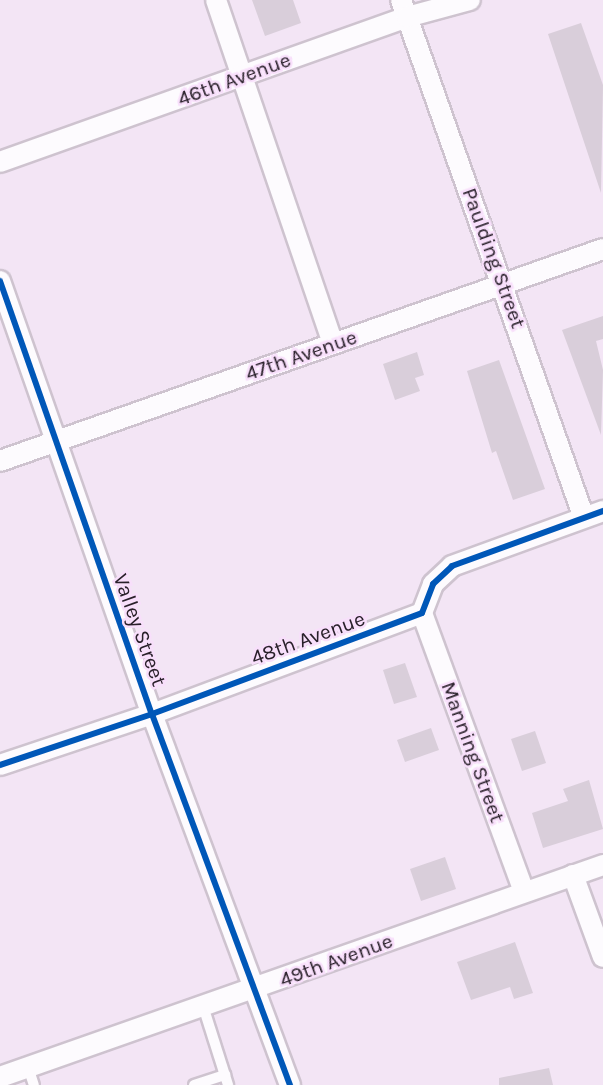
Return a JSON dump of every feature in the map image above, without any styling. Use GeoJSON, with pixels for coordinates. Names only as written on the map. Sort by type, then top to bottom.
{"type":"FeatureCollection","features":[{"type":"Feature","properties":{"kind":"street"},"geometry":{"type":"LineString","coordinates":[[216,0],[333,344]]}},
{"type":"Feature","properties":{"kind":"street","name":"46th Avenue"},"geometry":{"type":"LineString","coordinates":[[0,162],[242,76],[404,8],[470,0]]}},
{"type":"Feature","properties":{"kind":"street","name":"Paulding Street"},"geometry":{"type":"LineString","coordinates":[[404,8],[584,518]]}},
{"type":"Feature","properties":{"kind":"street","name":"47th Avenue"},"geometry":{"type":"LineString","coordinates":[[0,462],[603,249]]}},
{"type":"Feature","properties":{"kind":"street","name":"Valley Street"},"geometry":{"type":"LineString","coordinates":[[0,281],[152,714],[256,988],[290,1085]]}},
{"type":"Feature","properties":{"kind":"street"},"geometry":{"type":"LineString","coordinates":[[422,613],[433,584],[452,566],[603,511]]}},
{"type":"Feature","properties":{"kind":"street","name":"48th Avenue"},"geometry":{"type":"LineString","coordinates":[[0,765],[152,714],[422,613]]}},
{"type":"Feature","properties":{"kind":"street","name":"Manning Street"},"geometry":{"type":"LineString","coordinates":[[422,613],[524,892]]}},
{"type":"Feature","properties":{"kind":"street","name":"49th Avenue"},"geometry":{"type":"LineString","coordinates":[[0,1077],[31,1076],[203,1006],[603,865]]}},
{"type":"Feature","properties":{"kind":"street"},"geometry":{"type":"LineString","coordinates":[[573,875],[603,957]]}},
{"type":"Feature","properties":{"kind":"lane"},"geometry":{"type":"LineString","coordinates":[[194,1085],[226,1080],[203,1006]]}},
{"type":"Feature","properties":{"kind":"building"},"geometry":{"type":"Polygon","coordinates":[[[252,0],[293,0],[301,23],[265,36],[252,0]]]}},
{"type":"Feature","properties":{"kind":"building"},"geometry":{"type":"Polygon","coordinates":[[[581,23],[603,85],[601,193],[548,34],[581,23]]]}},
{"type":"Feature","properties":{"kind":"building"},"geometry":{"type":"Polygon","coordinates":[[[603,316],[603,339],[596,341],[603,370],[601,435],[562,330],[603,316]]]}},
{"type":"Feature","properties":{"kind":"building"},"geometry":{"type":"Polygon","coordinates":[[[417,352],[424,375],[415,378],[420,391],[395,400],[383,364],[417,352]]]}},
{"type":"Feature","properties":{"kind":"building"},"geometry":{"type":"Polygon","coordinates":[[[499,360],[545,489],[513,500],[496,451],[492,453],[467,371],[499,360]]]}},
{"type":"Feature","properties":{"kind":"building"},"geometry":{"type":"Polygon","coordinates":[[[405,663],[417,697],[394,704],[383,670],[405,663]]]}},
{"type":"Feature","properties":{"kind":"building"},"geometry":{"type":"Polygon","coordinates":[[[431,728],[439,750],[405,762],[397,740],[431,728]]]}},
{"type":"Feature","properties":{"kind":"building"},"geometry":{"type":"Polygon","coordinates":[[[535,731],[546,763],[522,771],[511,739],[535,731]]]}},
{"type":"Feature","properties":{"kind":"building"},"geometry":{"type":"Polygon","coordinates":[[[589,780],[603,829],[543,848],[532,813],[568,801],[563,789],[589,780]]]}},
{"type":"Feature","properties":{"kind":"building"},"geometry":{"type":"Polygon","coordinates":[[[445,857],[456,889],[421,901],[410,869],[445,857]]]}},
{"type":"Feature","properties":{"kind":"building"},"geometry":{"type":"Polygon","coordinates":[[[515,942],[533,993],[514,999],[510,987],[471,1000],[457,962],[515,942]]]}},
{"type":"Feature","properties":{"kind":"building"},"geometry":{"type":"Polygon","coordinates":[[[549,1068],[553,1085],[499,1085],[499,1078],[549,1068]]]}},
{"type":"Feature","properties":{"kind":"cycle path"},"geometry":{"type":"LineString","coordinates":[[0,281],[152,714],[290,1085]]}},
{"type":"Feature","properties":{"kind":"cycle path"},"geometry":{"type":"LineString","coordinates":[[0,765],[152,714],[422,613],[433,584],[452,566],[603,511]]}}]}
